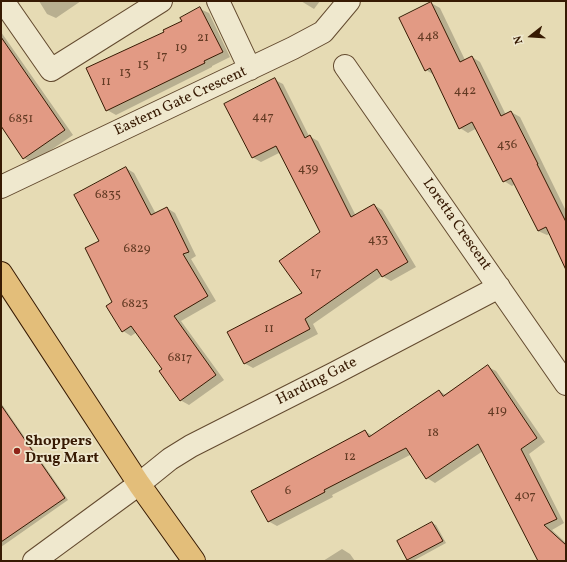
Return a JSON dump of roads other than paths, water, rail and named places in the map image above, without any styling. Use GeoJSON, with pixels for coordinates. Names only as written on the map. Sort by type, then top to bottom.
{"type":"FeatureCollection","features":[{"type":"Feature","properties":{"kind":"main road"},"geometry":{"type":"LineString","coordinates":[[1,273],[140,484],[194,561]]}},
{"type":"Feature","properties":{"kind":"street"},"geometry":{"type":"LineString","coordinates":[[3,1],[51,70],[161,1]]}},
{"type":"Feature","properties":{"kind":"street"},"geometry":{"type":"LineString","coordinates":[[218,1],[250,69]]}},
{"type":"Feature","properties":{"kind":"street","name":"Eastern Gate Crescent"},"geometry":{"type":"LineString","coordinates":[[1,187],[250,69],[323,32],[349,1]]}},
{"type":"Feature","properties":{"kind":"street","name":"Loretta Crescent"},"geometry":{"type":"LineString","coordinates":[[346,66],[566,384]]}},
{"type":"Feature","properties":{"kind":"street","name":"Harding Gate"},"geometry":{"type":"LineString","coordinates":[[34,561],[140,484],[170,459],[191,446],[499,287]]}},
{"type":"Feature","properties":{"kind":"place","name":"Shoppers Drug Mart"},"geometry":{"type":"Point","coordinates":[17,451]}}]}
